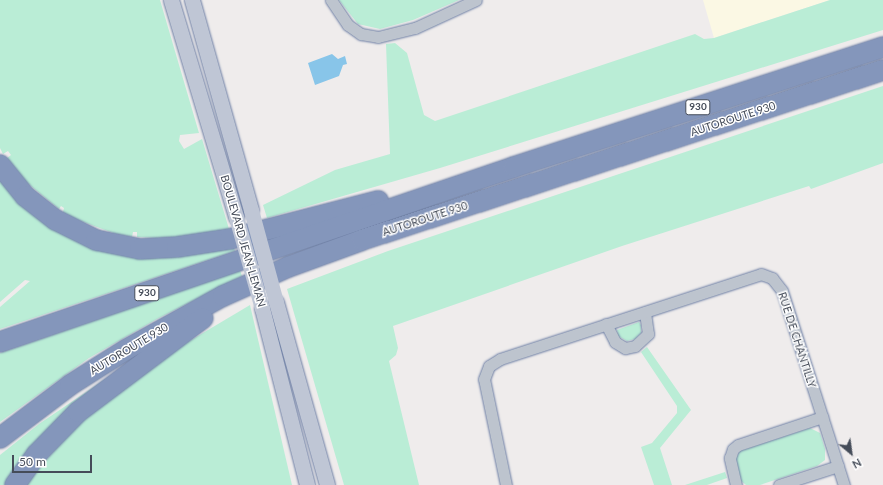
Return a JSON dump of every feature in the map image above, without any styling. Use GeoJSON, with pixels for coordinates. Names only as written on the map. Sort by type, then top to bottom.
{"type":"FeatureCollection","features":[{"type":"Feature","properties":{"kind":"highway","name":"AUTOROUTE 930"},"geometry":{"type":"LineString","coordinates":[[0,342],[514,166],[883,46]]}},
{"type":"Feature","properties":{"kind":"highway","name":"AUTOROUTE 930"},"geometry":{"type":"LineString","coordinates":[[0,438],[70,385],[127,349],[191,312],[250,284],[362,240],[883,70]]}},
{"type":"Feature","properties":{"kind":"highway"},"geometry":{"type":"LineString","coordinates":[[0,165],[32,202],[68,227],[108,243],[153,249],[198,245],[252,234],[514,166]]}},
{"type":"Feature","properties":{"kind":"highway"},"geometry":{"type":"LineString","coordinates":[[14,485],[37,454],[78,412],[250,284]]}},
{"type":"Feature","properties":{"kind":"street","name":"BOULEVARD JEAN-LEMAN"},"geometry":{"type":"LineString","coordinates":[[171,0],[236,217],[269,305],[327,485]]}},
{"type":"Feature","properties":{"kind":"street","name":"BOULEVARD JEAN-LEMAN"},"geometry":{"type":"LineString","coordinates":[[192,0],[251,210],[269,305],[307,485]]}},
{"type":"Feature","properties":{"kind":"street"},"geometry":{"type":"LineString","coordinates":[[331,0],[348,25],[361,34],[378,37],[415,28],[476,0]]}},
{"type":"Feature","properties":{"kind":"street","name":"RUE DE CHANTILLY"},"geometry":{"type":"LineString","coordinates":[[506,485],[484,385],[486,370],[500,359],[756,275],[772,278],[782,291],[844,485]]}},
{"type":"Feature","properties":{"kind":"street"},"geometry":{"type":"LineString","coordinates":[[606,324],[615,342],[625,348],[635,346],[648,334],[645,312]]}},
{"type":"Feature","properties":{"kind":"street"},"geometry":{"type":"LineString","coordinates":[[736,485],[730,465],[731,453],[738,445],[822,417]]}},
{"type":"Feature","properties":{"kind":"street"},"geometry":{"type":"LineString","coordinates":[[779,485],[838,466]]}},
{"type":"Feature","properties":{"kind":"shaded area"},"geometry":{"type":"Polygon","coordinates":[[[703,0],[830,0],[714,38],[703,0]]]}},
{"type":"Feature","properties":{"kind":"green space"},"geometry":{"type":"Polygon","coordinates":[[[0,0],[160,0],[199,133],[180,135],[179,141],[184,149],[202,139],[229,229],[196,236],[156,238],[137,237],[137,232],[133,232],[132,237],[116,234],[70,217],[63,212],[64,208],[61,206],[59,209],[26,182],[7,158],[11,155],[8,151],[3,154],[0,148],[0,0]]]}},
{"type":"Feature","properties":{"kind":"green space"},"geometry":{"type":"Polygon","coordinates":[[[339,0],[459,0],[413,20],[380,29],[358,24],[339,0]]]}},
{"type":"Feature","properties":{"kind":"green space"},"geometry":{"type":"Polygon","coordinates":[[[830,0],[883,0],[883,30],[440,168],[267,218],[263,205],[335,170],[390,154],[386,44],[395,43],[407,53],[424,115],[435,121],[695,34],[704,39],[714,38],[830,0]]]}},
{"type":"Feature","properties":{"kind":"green space"},"geometry":{"type":"Polygon","coordinates":[[[883,86],[883,163],[811,189],[809,186],[622,246],[393,326],[398,348],[396,355],[389,361],[419,485],[344,485],[287,289],[388,251],[883,86]]]}},
{"type":"Feature","properties":{"kind":"green space"},"geometry":{"type":"Polygon","coordinates":[[[0,180],[80,242],[233,244],[235,251],[0,329],[0,307],[30,281],[25,280],[0,302],[0,180]]]}},
{"type":"Feature","properties":{"kind":"green space"},"geometry":{"type":"Polygon","coordinates":[[[240,270],[242,276],[157,319],[89,358],[0,422],[0,353],[240,270]]]}},
{"type":"Feature","properties":{"kind":"green space"},"geometry":{"type":"Polygon","coordinates":[[[250,305],[292,485],[23,485],[87,415],[171,352],[250,305]]]}},
{"type":"Feature","properties":{"kind":"green space"},"geometry":{"type":"Polygon","coordinates":[[[639,322],[641,325],[641,333],[635,339],[627,341],[618,336],[617,330],[639,322]]]}},
{"type":"Feature","properties":{"kind":"green space"},"geometry":{"type":"Polygon","coordinates":[[[647,347],[691,410],[660,448],[672,485],[654,485],[641,447],[652,443],[677,413],[677,406],[641,352],[647,347]]]}},
{"type":"Feature","properties":{"kind":"green space"},"geometry":{"type":"Polygon","coordinates":[[[117,371],[7,485],[0,485],[0,455],[39,424],[117,371]]]}},
{"type":"Feature","properties":{"kind":"green space"},"geometry":{"type":"Polygon","coordinates":[[[810,428],[820,433],[825,449],[825,460],[817,466],[760,485],[746,485],[740,480],[735,460],[740,451],[810,428]]]}},
{"type":"Feature","properties":{"kind":"green space"},"geometry":{"type":"Polygon","coordinates":[[[725,472],[727,478],[707,485],[685,485],[725,472]]]}},
{"type":"Feature","properties":{"kind":"water"},"geometry":{"type":"Polygon","coordinates":[[[332,54],[338,59],[345,56],[347,64],[343,65],[339,76],[315,85],[308,63],[332,54]]]}}]}
